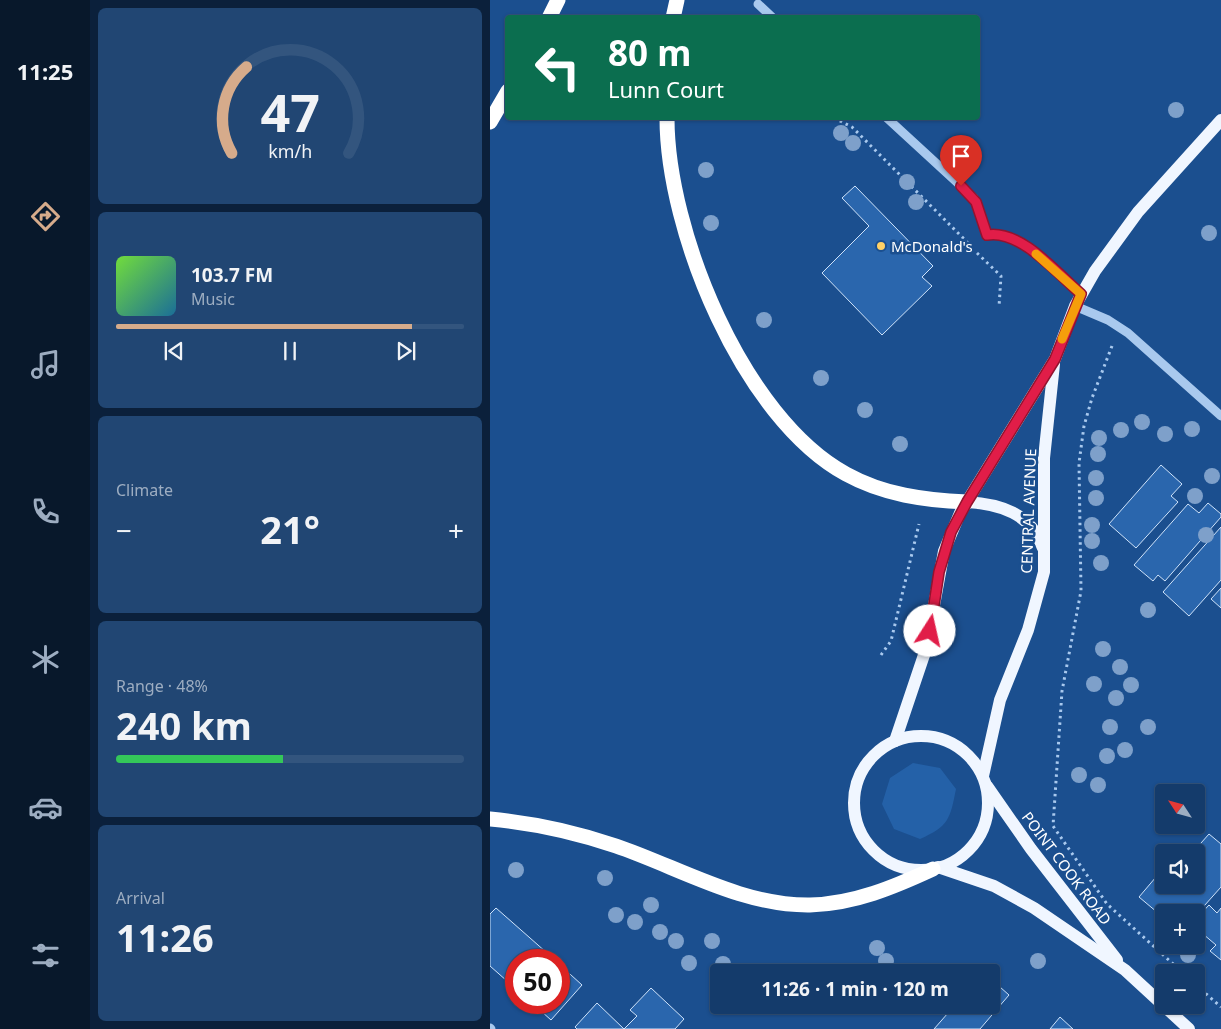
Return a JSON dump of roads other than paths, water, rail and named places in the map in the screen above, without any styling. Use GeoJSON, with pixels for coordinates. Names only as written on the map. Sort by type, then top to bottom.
{"type":"FeatureCollection","features":[{"type":"Feature","properties":{"kind":"highway"},"geometry":{"type":"LineString","coordinates":[[550,15],[558,0]]}},
{"type":"Feature","properties":{"kind":"highway"},"geometry":{"type":"LineString","coordinates":[[674,15],[677,0]]}},
{"type":"Feature","properties":{"kind":"highway"},"geometry":{"type":"LineString","coordinates":[[490,122],[505,96]]}},
{"type":"Feature","properties":{"kind":"highway"},"geometry":{"type":"LineString","coordinates":[[667,120],[674,184],[688,242],[702,283],[718,320],[742,362],[780,418],[802,442],[823,460],[874,488],[918,498],[967,502]]}},
{"type":"Feature","properties":{"kind":"highway"},"geometry":{"type":"LineString","coordinates":[[490,819],[569,832],[616,846],[732,890],[755,897],[794,904],[829,903],[871,895],[893,888],[935,868]]}},
{"type":"Feature","properties":{"kind":"main road","name":"CENTRAL AVENUE"},"geometry":{"type":"LineString","coordinates":[[895,741],[926,649],[944,551],[967,502],[1055,359],[1081,294],[1138,212],[1221,120]]}},
{"type":"Feature","properties":{"kind":"main road","name":"CENTRAL AVENUE"},"geometry":{"type":"LineString","coordinates":[[984,780],[1000,700],[1038,602],[1045,560],[1044,458],[1055,359]]}},
{"type":"Feature","properties":{"kind":"main road"},"geometry":{"type":"LineString","coordinates":[[967,502],[1003,507],[1025,520],[1040,540],[1045,560]]}},
{"type":"Feature","properties":{"kind":"main road"},"geometry":{"type":"LineString","coordinates":[[920,735],[946,740],[968,754],[984,780],[988,810],[980,836],[962,856],[935,868],[909,870],[890,864],[866,842],[856,821],[855,793],[863,769],[880,750],[895,741],[920,735]]}},
{"type":"Feature","properties":{"kind":"main road","name":"POINT COOK ROAD"},"geometry":{"type":"LineString","coordinates":[[984,780],[1031,849],[1125,970]]}},
{"type":"Feature","properties":{"kind":"main road","name":"POINT COOK ROAD"},"geometry":{"type":"LineString","coordinates":[[935,868],[1006,892],[1125,970],[1189,1029]]}},
{"type":"Feature","properties":{"kind":"street"},"geometry":{"type":"LineString","coordinates":[[758,4],[770,15]]}},
{"type":"Feature","properties":{"kind":"street"},"geometry":{"type":"LineString","coordinates":[[889,120],[974,198],[987,235],[1006,234],[1020,241],[1081,294]]}},
{"type":"Feature","properties":{"kind":"street"},"geometry":{"type":"LineString","coordinates":[[1075,306],[1119,326],[1221,416]]}},
{"type":"Feature","properties":{"kind":"place","name":"McDonald's"},"geometry":{"type":"Point","coordinates":[881,246]}}]}
